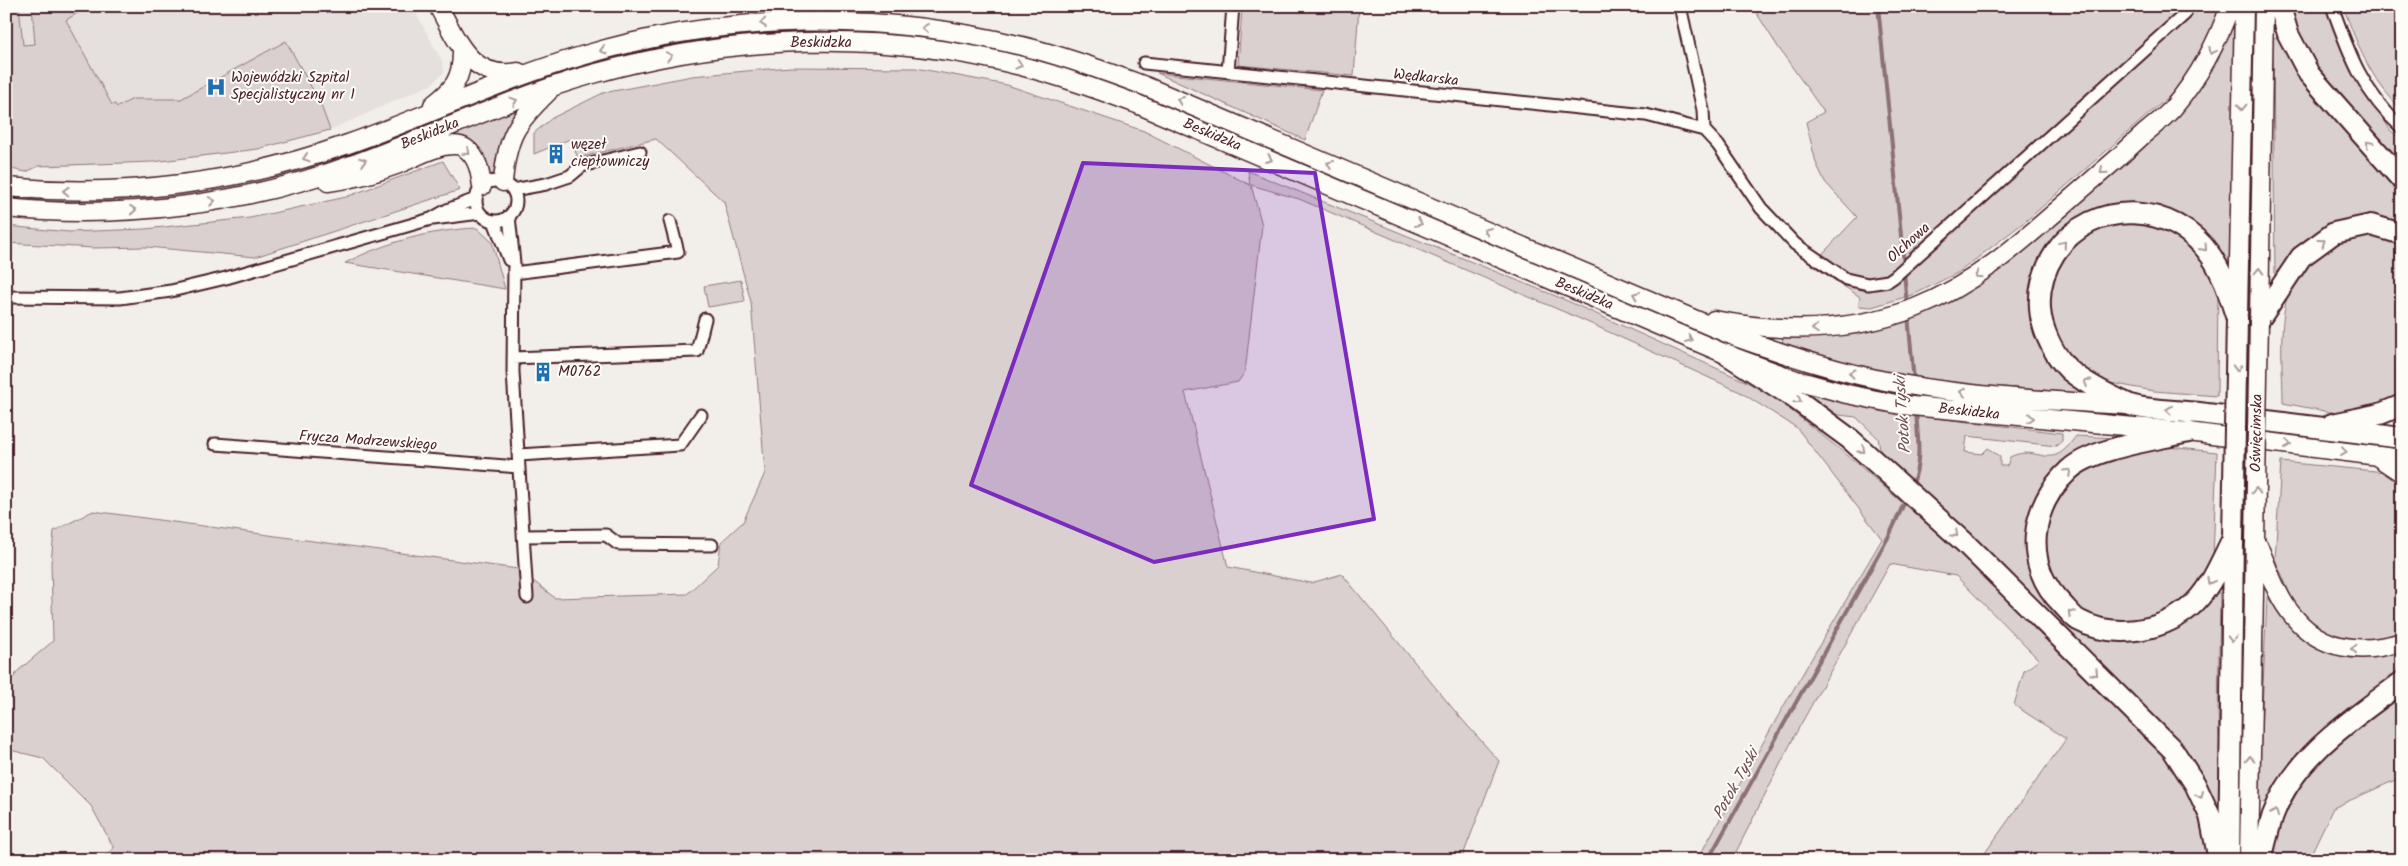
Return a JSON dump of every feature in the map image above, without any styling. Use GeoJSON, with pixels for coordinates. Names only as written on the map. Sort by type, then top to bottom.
{"type":"FeatureCollection","features":[{"type":"Feature","properties":{"kind":"highway"},"geometry":{"type":"LineString","coordinates":[[2280,6],[2288,34],[2309,74],[2402,180]]}},
{"type":"Feature","properties":{"kind":"highway"},"geometry":{"type":"LineString","coordinates":[[2130,406],[2100,390],[2068,368],[2056,354],[2044,330],[2039,306],[2041,282],[2048,265],[2072,232],[2109,214],[2132,212],[2153,215],[2172,222],[2192,234],[2211,256],[2221,273],[2238,319]]}},
{"type":"Feature","properties":{"kind":"highway"},"geometry":{"type":"LineString","coordinates":[[2259,320],[2301,257],[2334,233],[2371,225],[2402,234]]}},
{"type":"Feature","properties":{"kind":"highway","name":"Oświęcimska"},"geometry":{"type":"LineString","coordinates":[[2229,860],[2238,319]]}},
{"type":"Feature","properties":{"kind":"highway"},"geometry":{"type":"LineString","coordinates":[[1728,356],[1826,420],[1896,480],[1964,542],[2173,750],[2195,784],[2210,816],[2220,860]]}},
{"type":"Feature","properties":{"kind":"highway"},"geometry":{"type":"LineString","coordinates":[[2314,427],[2380,414],[2402,405]]}},
{"type":"Feature","properties":{"kind":"highway","name":"Beskidzka"},"geometry":{"type":"LineString","coordinates":[[2130,406],[2402,438]]}},
{"type":"Feature","properties":{"kind":"highway"},"geometry":{"type":"LineString","coordinates":[[2188,432],[2097,454],[2070,468],[2047,496],[2036,527],[2036,551],[2045,582],[2058,600],[2078,620],[2110,630],[2148,629],[2170,620],[2190,608],[2205,591],[2233,538]]}},
{"type":"Feature","properties":{"kind":"highway"},"geometry":{"type":"LineString","coordinates":[[2261,860],[2274,814],[2293,779],[2329,738],[2402,682]]}},
{"type":"Feature","properties":{"kind":"main road"},"geometry":{"type":"LineString","coordinates":[[438,6],[462,52],[493,72],[514,73],[546,67]]}},
{"type":"Feature","properties":{"kind":"main road"},"geometry":{"type":"LineString","coordinates":[[1681,314],[1743,326],[1783,330],[1817,329],[1852,325],[1880,319],[1914,308],[1956,290],[1991,266],[2172,109],[2199,73],[2218,39],[2230,6]]}},
{"type":"Feature","properties":{"kind":"main road","name":"Oświęcimska"},"geometry":{"type":"LineString","coordinates":[[2238,319],[2244,6]]}},
{"type":"Feature","properties":{"kind":"main road","name":"Oświęcimska"},"geometry":{"type":"LineString","coordinates":[[2248,860],[2264,6]]}},
{"type":"Feature","properties":{"kind":"main road","name":"Beskidzka"},"geometry":{"type":"LineString","coordinates":[[6,187],[69,191],[114,190],[207,181],[294,162],[348,144],[546,67],[631,42],[679,33],[732,26],[786,22],[845,21],[938,29],[1021,45],[1075,60],[1145,86],[1736,337],[1802,360],[1900,384],[2130,406]]}},
{"type":"Feature","properties":{"kind":"main road","name":"Beskidzka"},"geometry":{"type":"LineString","coordinates":[[6,208],[68,212],[163,207],[246,195],[355,164],[554,86],[593,74],[683,54],[735,46],[787,43],[898,45],[972,55],[1018,65],[1069,79],[1138,104],[1728,356],[1796,380],[1847,394],[1901,405],[2188,432],[2402,459]]}},
{"type":"Feature","properties":{"kind":"main road"},"geometry":{"type":"LineString","coordinates":[[418,117],[449,93],[459,79],[462,52]]}},
{"type":"Feature","properties":{"kind":"main road"},"geometry":{"type":"LineString","coordinates":[[508,186],[507,152],[515,128],[554,86]]}},
{"type":"Feature","properties":{"kind":"main road"},"geometry":{"type":"LineString","coordinates":[[300,181],[330,182],[359,177],[443,146],[456,145],[465,148],[473,155],[478,165],[479,193]]}},
{"type":"Feature","properties":{"kind":"main road"},"geometry":{"type":"LineString","coordinates":[[2376,456],[2402,473]]}},
{"type":"Feature","properties":{"kind":"main road"},"geometry":{"type":"LineString","coordinates":[[2255,540],[2282,600],[2293,617],[2307,630],[2336,647],[2358,650],[2402,642]]}},
{"type":"Feature","properties":{"kind":"street"},"geometry":{"type":"LineString","coordinates":[[1228,72],[1233,6]]}},
{"type":"Feature","properties":{"kind":"street"},"geometry":{"type":"LineString","coordinates":[[1680,6],[1703,110],[1704,130]]}},
{"type":"Feature","properties":{"kind":"street"},"geometry":{"type":"LineString","coordinates":[[2332,6],[2350,55],[2373,99],[2402,128]]}},
{"type":"Feature","properties":{"kind":"street","name":"Olchowa"},"geometry":{"type":"LineString","coordinates":[[1704,130],[1718,145],[1761,208],[1794,244],[1846,279],[1858,283],[1878,283],[1894,277],[2185,14]]}},
{"type":"Feature","properties":{"kind":"street","name":"Wędkarska"},"geometry":{"type":"LineString","coordinates":[[1144,63],[1646,115],[1704,130]]}},
{"type":"Feature","properties":{"kind":"street"},"geometry":{"type":"LineString","coordinates":[[527,597],[513,358],[514,273],[508,216],[516,203],[546,184],[570,176],[582,166],[640,152]]}},
{"type":"Feature","properties":{"kind":"street"},"geometry":{"type":"LineString","coordinates":[[6,297],[120,298],[171,291],[226,278],[431,219],[479,193],[492,181],[508,186],[546,184]]}},
{"type":"Feature","properties":{"kind":"street"},"geometry":{"type":"LineString","coordinates":[[508,186],[516,203]]}},
{"type":"Feature","properties":{"kind":"street"},"geometry":{"type":"LineString","coordinates":[[479,193],[480,213]]}},
{"type":"Feature","properties":{"kind":"street"},"geometry":{"type":"LineString","coordinates":[[431,219],[480,213],[494,221],[514,273]]}},
{"type":"Feature","properties":{"kind":"street"},"geometry":{"type":"LineString","coordinates":[[494,221],[508,216]]}},
{"type":"Feature","properties":{"kind":"street"},"geometry":{"type":"LineString","coordinates":[[514,273],[678,252],[670,221]]}},
{"type":"Feature","properties":{"kind":"street"},"geometry":{"type":"LineString","coordinates":[[513,358],[698,351],[704,319]]}},
{"type":"Feature","properties":{"kind":"street"},"geometry":{"type":"LineString","coordinates":[[519,455],[680,445],[701,415]]}},
{"type":"Feature","properties":{"kind":"street","name":"Frycza Modrzewskiego"},"geometry":{"type":"LineString","coordinates":[[215,444],[520,467]]}},
{"type":"Feature","properties":{"kind":"street"},"geometry":{"type":"LineString","coordinates":[[524,536],[606,535],[618,544],[712,545]]}},
{"type":"Feature","properties":{"kind":"highlighted area"},"geometry":{"type":"Polygon","coordinates":[[[1083,163],[1315,173],[1374,519],[1154,562],[971,485],[1083,163]]]}},
{"type":"Feature","properties":{"kind":"shaded area","name":"Wojewódzki Szpital Specjalistyczny nr 1"},"geometry":{"type":"Polygon","coordinates":[[[6,6],[412,6],[443,63],[444,72],[432,84],[330,130],[258,149],[153,162],[48,167],[6,6]]]}},
{"type":"Feature","properties":{"kind":"shaded area"},"geometry":{"type":"Polygon","coordinates":[[[6,6],[19,6],[23,45],[35,44],[32,6],[79,6],[81,11],[66,20],[112,105],[115,104],[117,107],[133,99],[181,99],[286,41],[320,103],[330,130],[258,149],[153,162],[39,166],[26,172],[6,168],[6,6]]]}},
{"type":"Feature","properties":{"kind":"shaded area"},"geometry":{"type":"Polygon","coordinates":[[[1752,6],[2224,6],[2203,53],[2182,85],[2027,220],[1959,272],[1915,294],[1872,307],[1858,306],[1860,297],[1812,265],[1857,217],[1825,182],[1816,163],[1806,122],[1824,112],[1778,47],[1752,6]]]}},
{"type":"Feature","properties":{"kind":"shaded area"},"geometry":{"type":"Polygon","coordinates":[[[2251,6],[2257,6],[2252,320],[2246,319],[2251,6]]]}},
{"type":"Feature","properties":{"kind":"shaded area"},"geometry":{"type":"Polygon","coordinates":[[[2285,6],[2326,6],[2337,38],[2390,130],[2402,140],[2402,167],[2323,83],[2285,6]]]}},
{"type":"Feature","properties":{"kind":"shaded area"},"geometry":{"type":"Polygon","coordinates":[[[2343,6],[2402,6],[2402,110],[2381,86],[2366,62],[2343,6]]]}},
{"type":"Feature","properties":{"kind":"shaded area"},"geometry":{"type":"Polygon","coordinates":[[[1359,7],[1354,76],[1238,65],[1242,9],[1359,7]]]}},
{"type":"Feature","properties":{"kind":"shaded area"},"geometry":{"type":"Polygon","coordinates":[[[2235,23],[2229,272],[2213,247],[2179,215],[2144,204],[2110,207],[2045,256],[2040,339],[2091,394],[1953,383],[1841,364],[1783,346],[1782,335],[1943,302],[2212,66],[2235,23]]]}},
{"type":"Feature","properties":{"kind":"shaded area"},"geometry":{"type":"Polygon","coordinates":[[[2280,37],[2402,188],[2402,227],[2366,219],[2275,283],[2273,38],[2280,37]]]}},
{"type":"Feature","properties":{"kind":"shaded area"},"geometry":{"type":"Polygon","coordinates":[[[790,67],[916,68],[1007,85],[1144,131],[1250,185],[1248,171],[1563,299],[1747,382],[1778,400],[1852,459],[1951,545],[2054,647],[2118,701],[2169,753],[2192,788],[2211,840],[2208,860],[1980,860],[2066,739],[2014,705],[2024,671],[2039,660],[1956,576],[1890,564],[1796,733],[1732,860],[1697,860],[1786,702],[1882,539],[1797,428],[1740,392],[1576,317],[1299,199],[1251,185],[1262,225],[1245,372],[1238,382],[1185,392],[1228,567],[1311,583],[1342,574],[1459,716],[1499,761],[1462,858],[1463,860],[99,860],[114,848],[91,806],[43,758],[6,749],[6,687],[19,670],[53,641],[51,563],[54,531],[93,511],[518,569],[555,598],[687,594],[718,565],[721,542],[743,522],[765,473],[751,302],[724,202],[656,139],[578,158],[570,139],[534,154],[534,133],[552,118],[603,93],[692,76],[790,67]]]}},
{"type":"Feature","properties":{"kind":"shaded area"},"geometry":{"type":"Polygon","coordinates":[[[1157,73],[1322,90],[1305,140],[1157,73]]]}},
{"type":"Feature","properties":{"kind":"shaded area"},"geometry":{"type":"Polygon","coordinates":[[[522,106],[499,175],[487,177],[443,138],[522,106]]]}},
{"type":"Feature","properties":{"kind":"shaded area"},"geometry":{"type":"Polygon","coordinates":[[[443,161],[460,190],[255,257],[147,247],[94,248],[6,243],[6,226],[69,232],[145,229],[250,218],[346,197],[443,161]]]}},
{"type":"Feature","properties":{"kind":"shaded area"},"geometry":{"type":"Polygon","coordinates":[[[2132,216],[2186,236],[2218,279],[2217,396],[2154,391],[2100,381],[2061,352],[2046,318],[2055,263],[2079,233],[2132,216]]]}},
{"type":"Feature","properties":{"kind":"shaded area"},"geometry":{"type":"Polygon","coordinates":[[[477,228],[492,242],[505,289],[345,263],[376,249],[409,238],[443,231],[477,228]]]}},
{"type":"Feature","properties":{"kind":"shaded area"},"geometry":{"type":"Polygon","coordinates":[[[2367,231],[2402,240],[2402,399],[2340,414],[2283,403],[2283,319],[2287,298],[2294,279],[2304,263],[2320,249],[2367,231]]]}},
{"type":"Feature","properties":{"kind":"shaded area"},"geometry":{"type":"Polygon","coordinates":[[[741,280],[745,301],[708,307],[704,286],[741,280]]]}},
{"type":"Feature","properties":{"kind":"shaded area"},"geometry":{"type":"Polygon","coordinates":[[[1798,388],[1910,415],[2062,433],[2062,441],[2056,446],[1967,436],[1965,452],[1982,454],[1988,448],[2000,457],[2000,466],[2007,466],[2010,457],[2017,454],[2030,453],[2051,456],[2059,454],[2076,436],[2118,438],[2056,472],[2033,570],[2113,637],[2211,592],[2220,593],[2218,714],[2223,798],[2222,845],[2195,774],[1882,461],[1878,438],[1856,417],[1831,414],[1798,388]]]}},
{"type":"Feature","properties":{"kind":"shaded area"},"geometry":{"type":"Polygon","coordinates":[[[2168,447],[2217,452],[2213,558],[2201,587],[2178,609],[2146,623],[2107,623],[2076,609],[2055,583],[2041,549],[2046,516],[2075,472],[2132,451],[2168,447]]]}},
{"type":"Feature","properties":{"kind":"shaded area"},"geometry":{"type":"Polygon","coordinates":[[[2281,462],[2386,472],[2402,481],[2402,634],[2361,645],[2328,636],[2299,615],[2275,559],[2281,462]]]}},
{"type":"Feature","properties":{"kind":"shaded area"},"geometry":{"type":"Polygon","coordinates":[[[2267,597],[2285,618],[2322,647],[2402,648],[2402,672],[2330,726],[2272,804],[2258,802],[2267,597]]]}},
{"type":"Feature","properties":{"kind":"shaded area"},"geometry":{"type":"Polygon","coordinates":[[[2402,696],[2402,777],[2333,808],[2308,860],[2273,860],[2272,845],[2284,816],[2306,776],[2335,745],[2402,696]]]}},
{"type":"Feature","properties":{"kind":"waterway","name":"Potok Tyski"},"geometry":{"type":"LineString","coordinates":[[1878,6],[1904,265]]}},
{"type":"Feature","properties":{"kind":"waterway","name":"Potok Tyski"},"geometry":{"type":"LineString","coordinates":[[1904,272],[1907,305]]}},
{"type":"Feature","properties":{"kind":"waterway","name":"Potok Tyski"},"geometry":{"type":"LineString","coordinates":[[1908,315],[1914,382]]}},
{"type":"Feature","properties":{"kind":"waterway","name":"Potok Tyski"},"geometry":{"type":"LineString","coordinates":[[1912,486],[1918,458],[1916,412]]}},
{"type":"Feature","properties":{"kind":"waterway","name":"Potok Tyski"},"geometry":{"type":"LineString","coordinates":[[1708,860],[1890,534],[1906,499]]}},
{"type":"Feature","properties":{"kind":"place","name":"Wojewódzki Szpital Specjalistyczny nr 1"},"geometry":{"type":"Point","coordinates":[216,87]}},
{"type":"Feature","properties":{"kind":"place","name":"węzeł ciepłowniczy"},"geometry":{"type":"Point","coordinates":[556,154]}},
{"type":"Feature","properties":{"kind":"place","name":"M0762"},"geometry":{"type":"Point","coordinates":[543,372]}}]}
